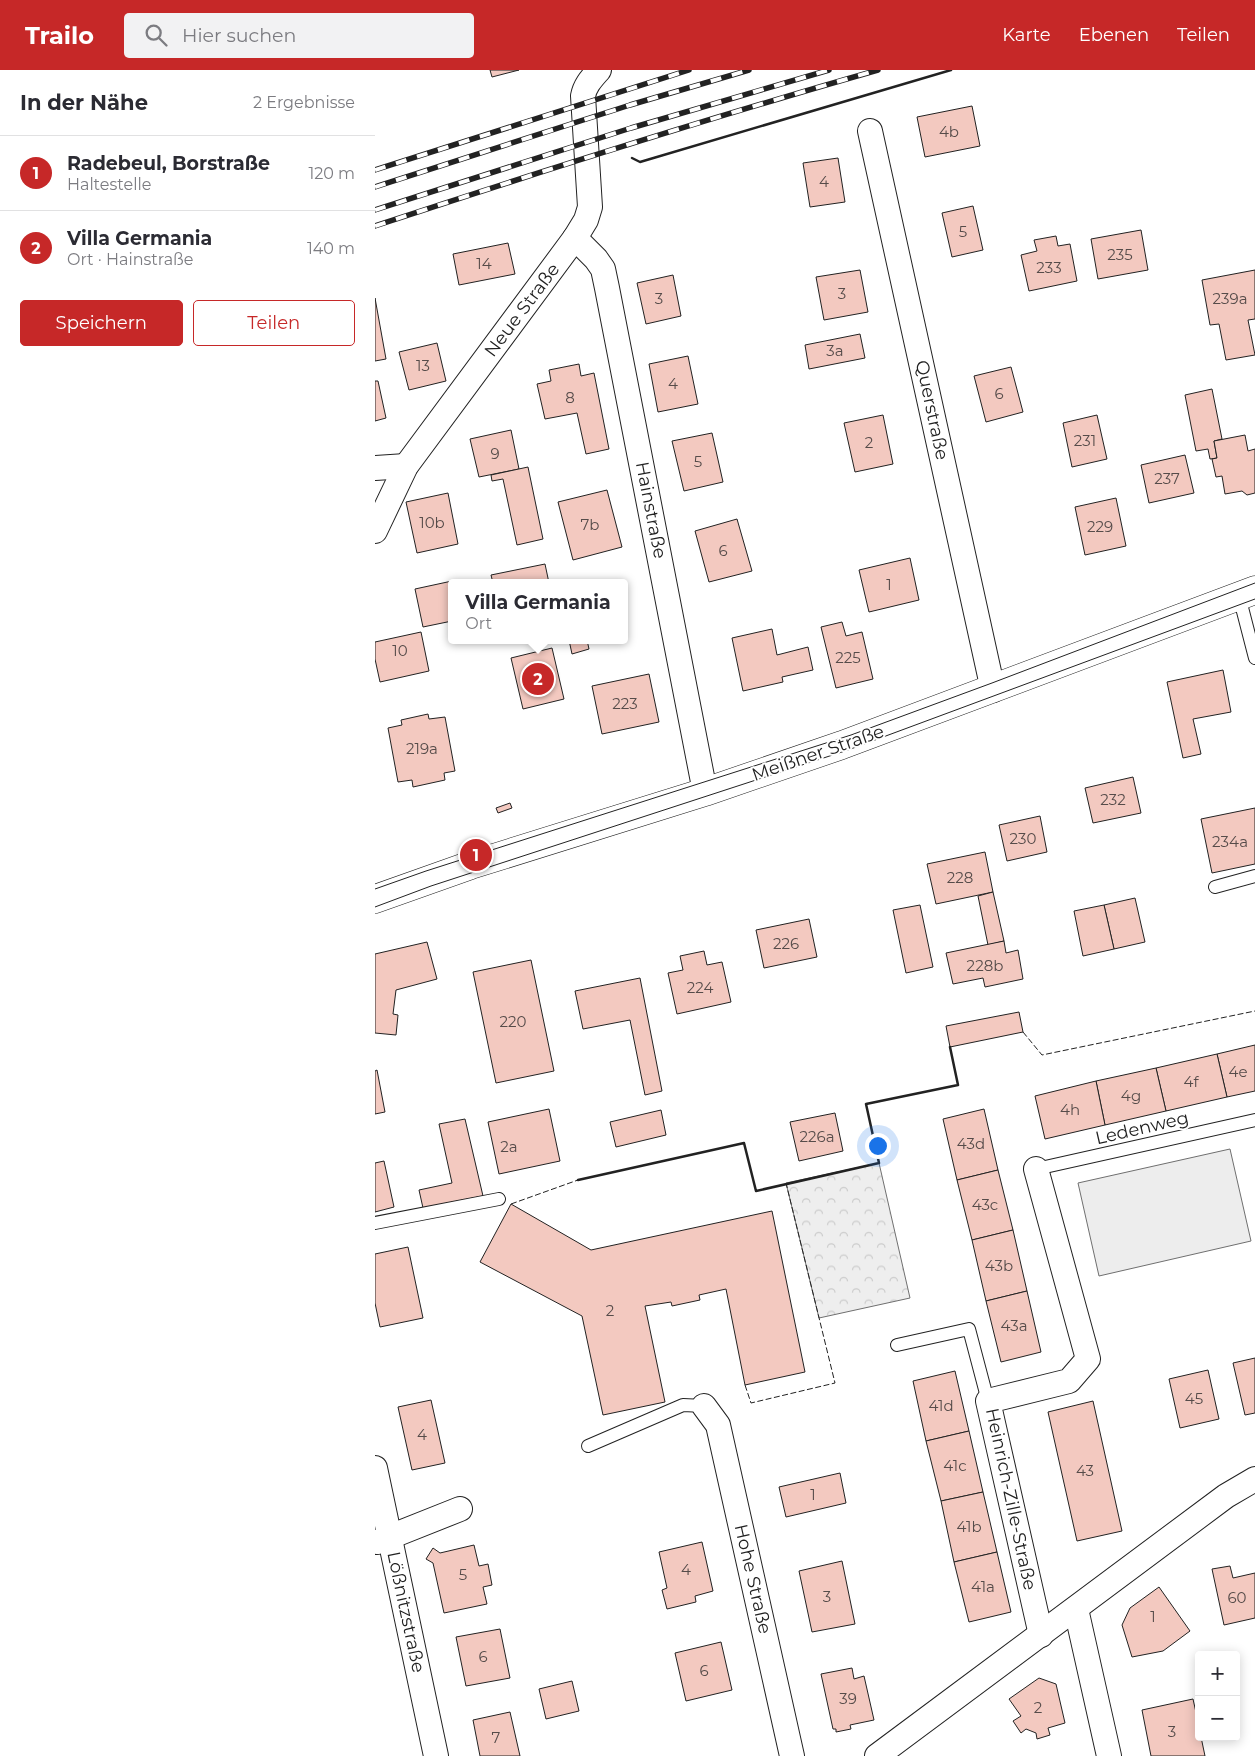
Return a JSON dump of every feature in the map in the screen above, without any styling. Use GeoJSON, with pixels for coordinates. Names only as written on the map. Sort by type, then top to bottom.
{"type":"FeatureCollection","features":[{"type":"Feature","properties":{"kind":"main road","name":"Meißner Straße"},"geometry":{"type":"LineString","coordinates":[[375,899],[471,865],[705,792],[842,745],[993,690],[1247,593]]}},
{"type":"Feature","properties":{"kind":"street","name":"Neue Straße"},"geometry":{"type":"LineString","coordinates":[[375,531],[406,466],[575,238],[586,220],[590,207],[583,97],[590,74]]}},
{"type":"Feature","properties":{"kind":"street","name":"Querstraße"},"geometry":{"type":"LineString","coordinates":[[870,130],[993,690]]}},
{"type":"Feature","properties":{"kind":"street","name":"Hainstraße"},"geometry":{"type":"LineString","coordinates":[[575,238],[603,269],[705,792]]}},
{"type":"Feature","properties":{"kind":"street"},"geometry":{"type":"LineString","coordinates":[[375,468],[406,466]]}},
{"type":"Feature","properties":{"kind":"street","name":"Heinrich-Zille-Straße"},"geometry":{"type":"LineString","coordinates":[[1036,1169],[1088,1359],[1069,1381],[988,1401],[1041,1635]]}},
{"type":"Feature","properties":{"kind":"street","name":"Hohe Straße"},"geometry":{"type":"LineString","coordinates":[[704,1406],[718,1425],[792,1756]]}},
{"type":"Feature","properties":{"kind":"street","name":"Lößnitzstraße"},"geometry":{"type":"LineString","coordinates":[[375,1468],[382,1540],[436,1756]]}},
{"type":"Feature","properties":{"kind":"street"},"geometry":{"type":"LineString","coordinates":[[877,1756],[1226,1496],[1255,1479]]}},
{"type":"Feature","properties":{"kind":"street"},"geometry":{"type":"LineString","coordinates":[[382,1540],[460,1509]]}},
{"type":"Feature","properties":{"kind":"street"},"geometry":{"type":"LineString","coordinates":[[1076,1609],[1109,1756]]}},
{"type":"Feature","properties":{"kind":"lane"},"geometry":{"type":"LineString","coordinates":[[1247,593],[1255,658]]}},
{"type":"Feature","properties":{"kind":"lane"},"geometry":{"type":"LineString","coordinates":[[1215,887],[1255,876]]}},
{"type":"Feature","properties":{"kind":"lane","name":"Ledenweg"},"geometry":{"type":"LineString","coordinates":[[1036,1169],[1255,1120]]}},
{"type":"Feature","properties":{"kind":"lane"},"geometry":{"type":"LineString","coordinates":[[375,1223],[499,1199]]}},
{"type":"Feature","properties":{"kind":"lane"},"geometry":{"type":"LineString","coordinates":[[897,1345],[969,1329],[988,1401]]}},
{"type":"Feature","properties":{"kind":"lane"},"geometry":{"type":"LineString","coordinates":[[588,1446],[683,1405],[704,1406]]}},
{"type":"Feature","properties":{"kind":"green space"},"geometry":{"type":"Polygon","coordinates":[[[879,1163],[910,1298],[819,1318],[786,1183],[879,1163]]]}},
{"type":"Feature","properties":{"kind":"shaded area"},"geometry":{"type":"Polygon","coordinates":[[[1230,1149],[1251,1241],[1099,1276],[1078,1183],[1230,1149]]]}},
{"type":"Feature","properties":{"kind":"building"},"geometry":{"type":"Polygon","coordinates":[[[490,70],[519,70],[492,77],[490,70]]]}},
{"type":"Feature","properties":{"kind":"building"},"geometry":{"type":"Polygon","coordinates":[[[972,106],[980,146],[925,157],[917,117],[972,106]]]}},
{"type":"Feature","properties":{"kind":"building"},"geometry":{"type":"Polygon","coordinates":[[[838,158],[845,202],[810,207],[803,163],[838,158]]]}},
{"type":"Feature","properties":{"kind":"building"},"geometry":{"type":"Polygon","coordinates":[[[973,206],[983,250],[952,257],[942,213],[973,206]]]}},
{"type":"Feature","properties":{"kind":"building"},"geometry":{"type":"Polygon","coordinates":[[[1141,230],[1148,270],[1098,279],[1091,239],[1141,230]]]}},
{"type":"Feature","properties":{"kind":"building"},"geometry":{"type":"Polygon","coordinates":[[[1056,236],[1058,246],[1070,244],[1077,281],[1029,291],[1021,255],[1037,251],[1034,240],[1056,236]]]}},
{"type":"Feature","properties":{"kind":"building"},"geometry":{"type":"Polygon","coordinates":[[[508,243],[515,274],[459,285],[453,254],[508,243]]]}},
{"type":"Feature","properties":{"kind":"building"},"geometry":{"type":"Polygon","coordinates":[[[860,270],[868,312],[824,320],[816,277],[860,270]]]}},
{"type":"Feature","properties":{"kind":"building"},"geometry":{"type":"Polygon","coordinates":[[[1255,270],[1255,319],[1248,320],[1255,355],[1226,360],[1219,324],[1210,325],[1202,280],[1255,270]]]}},
{"type":"Feature","properties":{"kind":"building"},"geometry":{"type":"Polygon","coordinates":[[[673,275],[681,316],[646,324],[637,283],[673,275]]]}},
{"type":"Feature","properties":{"kind":"building"},"geometry":{"type":"Polygon","coordinates":[[[375,298],[386,359],[375,361],[375,298]]]}},
{"type":"Feature","properties":{"kind":"building"},"geometry":{"type":"Polygon","coordinates":[[[860,334],[865,358],[809,369],[805,345],[860,334]]]}},
{"type":"Feature","properties":{"kind":"building"},"geometry":{"type":"Polygon","coordinates":[[[437,343],[446,381],[409,390],[399,352],[437,343]]]}},
{"type":"Feature","properties":{"kind":"building"},"geometry":{"type":"Polygon","coordinates":[[[688,356],[698,404],[658,412],[649,364],[688,356]]]}},
{"type":"Feature","properties":{"kind":"building"},"geometry":{"type":"Polygon","coordinates":[[[579,364],[581,376],[594,373],[609,449],[586,454],[577,413],[545,419],[537,384],[551,381],[549,370],[579,364]]]}},
{"type":"Feature","properties":{"kind":"building"},"geometry":{"type":"Polygon","coordinates":[[[1011,367],[1023,412],[986,422],[974,376],[1011,367]]]}},
{"type":"Feature","properties":{"kind":"building"},"geometry":{"type":"Polygon","coordinates":[[[375,381],[378,381],[386,418],[375,421],[375,381]]]}},
{"type":"Feature","properties":{"kind":"building"},"geometry":{"type":"Polygon","coordinates":[[[1212,389],[1222,439],[1214,441],[1217,458],[1210,459],[1208,449],[1196,451],[1185,395],[1212,389]]]}},
{"type":"Feature","properties":{"kind":"building"},"geometry":{"type":"Polygon","coordinates":[[[883,415],[893,464],[855,472],[844,423],[883,415]]]}},
{"type":"Feature","properties":{"kind":"building"},"geometry":{"type":"Polygon","coordinates":[[[1097,415],[1107,459],[1072,467],[1063,423],[1097,415]]]}},
{"type":"Feature","properties":{"kind":"building"},"geometry":{"type":"Polygon","coordinates":[[[511,430],[519,469],[479,477],[470,439],[511,430]]]}},
{"type":"Feature","properties":{"kind":"building"},"geometry":{"type":"Polygon","coordinates":[[[712,433],[723,482],[684,491],[672,441],[712,433]]]}},
{"type":"Feature","properties":{"kind":"building"},"geometry":{"type":"Polygon","coordinates":[[[1245,435],[1248,451],[1255,449],[1255,493],[1247,495],[1242,491],[1225,494],[1222,476],[1216,477],[1212,459],[1217,458],[1214,441],[1245,435]]]}},
{"type":"Feature","properties":{"kind":"building"},"geometry":{"type":"Polygon","coordinates":[[[1185,455],[1194,493],[1149,503],[1141,465],[1185,455]]]}},
{"type":"Feature","properties":{"kind":"building"},"geometry":{"type":"Polygon","coordinates":[[[528,467],[543,539],[517,545],[503,479],[492,481],[491,475],[528,467]]]}},
{"type":"Feature","properties":{"kind":"building"},"geometry":{"type":"Polygon","coordinates":[[[607,490],[622,547],[573,560],[558,502],[607,490]]]}},
{"type":"Feature","properties":{"kind":"building"},"geometry":{"type":"Polygon","coordinates":[[[448,493],[458,544],[417,553],[406,502],[448,493]]]}},
{"type":"Feature","properties":{"kind":"building"},"geometry":{"type":"Polygon","coordinates":[[[1116,498],[1126,546],[1085,555],[1075,507],[1116,498]]]}},
{"type":"Feature","properties":{"kind":"building"},"geometry":{"type":"Polygon","coordinates":[[[737,519],[752,571],[709,582],[695,531],[737,519]]]}},
{"type":"Feature","properties":{"kind":"building"},"geometry":{"type":"Polygon","coordinates":[[[910,558],[919,600],[869,612],[859,570],[910,558]]]}},
{"type":"Feature","properties":{"kind":"building"},"geometry":{"type":"Polygon","coordinates":[[[545,564],[548,579],[492,579],[491,575],[545,564]]]}},
{"type":"Feature","properties":{"kind":"building"},"geometry":{"type":"Polygon","coordinates":[[[448,582],[448,622],[423,627],[415,589],[448,582]]]}},
{"type":"Feature","properties":{"kind":"building"},"geometry":{"type":"Polygon","coordinates":[[[842,622],[846,636],[862,632],[873,679],[836,688],[821,627],[842,622]]]}},
{"type":"Feature","properties":{"kind":"building"},"geometry":{"type":"Polygon","coordinates":[[[772,629],[777,655],[808,647],[813,670],[782,677],[783,682],[743,691],[732,638],[772,629]]]}},
{"type":"Feature","properties":{"kind":"building"},"geometry":{"type":"Polygon","coordinates":[[[421,632],[429,671],[380,682],[375,659],[375,642],[421,632]]]}},
{"type":"Feature","properties":{"kind":"building"},"geometry":{"type":"Polygon","coordinates":[[[570,644],[588,644],[589,649],[572,654],[570,644]]]}},
{"type":"Feature","properties":{"kind":"building"},"geometry":{"type":"Polygon","coordinates":[[[552,648],[564,699],[523,709],[511,658],[552,648]]]}},
{"type":"Feature","properties":{"kind":"building"},"geometry":{"type":"Polygon","coordinates":[[[1223,670],[1231,712],[1193,719],[1201,754],[1183,758],[1167,682],[1223,670]]]}},
{"type":"Feature","properties":{"kind":"building"},"geometry":{"type":"Polygon","coordinates":[[[649,674],[659,722],[602,734],[592,686],[649,674]]]}},
{"type":"Feature","properties":{"kind":"building"},"geometry":{"type":"Polygon","coordinates":[[[428,714],[429,719],[445,717],[455,771],[444,773],[445,780],[413,787],[412,780],[398,782],[388,728],[402,725],[401,720],[428,714]]]}},
{"type":"Feature","properties":{"kind":"building"},"geometry":{"type":"Polygon","coordinates":[[[1133,777],[1141,813],[1093,823],[1085,788],[1133,777]]]}},
{"type":"Feature","properties":{"kind":"building"},"geometry":{"type":"Polygon","coordinates":[[[510,803],[512,808],[498,813],[496,808],[510,803]]]}},
{"type":"Feature","properties":{"kind":"building"},"geometry":{"type":"Polygon","coordinates":[[[1255,808],[1255,864],[1212,873],[1201,819],[1255,808]]]}},
{"type":"Feature","properties":{"kind":"building"},"geometry":{"type":"Polygon","coordinates":[[[1040,816],[1047,852],[1007,861],[999,825],[1040,816]]]}},
{"type":"Feature","properties":{"kind":"building"},"geometry":{"type":"Polygon","coordinates":[[[985,852],[993,892],[936,904],[927,864],[985,852]]]}},
{"type":"Feature","properties":{"kind":"building"},"geometry":{"type":"Polygon","coordinates":[[[993,892],[1004,941],[988,945],[978,896],[993,892]]]}},
{"type":"Feature","properties":{"kind":"building"},"geometry":{"type":"Polygon","coordinates":[[[1135,898],[1145,942],[1114,949],[1104,905],[1135,898]]]}},
{"type":"Feature","properties":{"kind":"building"},"geometry":{"type":"Polygon","coordinates":[[[920,905],[933,967],[906,973],[893,910],[920,905]]]}},
{"type":"Feature","properties":{"kind":"building"},"geometry":{"type":"Polygon","coordinates":[[[1104,905],[1114,949],[1083,956],[1074,911],[1104,905]]]}},
{"type":"Feature","properties":{"kind":"building"},"geometry":{"type":"Polygon","coordinates":[[[809,919],[817,957],[764,968],[756,930],[809,919]]]}},
{"type":"Feature","properties":{"kind":"building"},"geometry":{"type":"Polygon","coordinates":[[[1004,941],[1006,953],[1018,950],[1023,979],[985,987],[983,978],[953,984],[946,953],[1004,941]]]}},
{"type":"Feature","properties":{"kind":"building"},"geometry":{"type":"Polygon","coordinates":[[[427,942],[437,979],[396,990],[393,1014],[398,1015],[396,1035],[375,1033],[375,954],[427,942]]]}},
{"type":"Feature","properties":{"kind":"building"},"geometry":{"type":"Polygon","coordinates":[[[704,951],[707,965],[722,962],[731,1002],[677,1014],[668,973],[683,970],[680,956],[704,951]]]}},
{"type":"Feature","properties":{"kind":"building"},"geometry":{"type":"Polygon","coordinates":[[[531,960],[554,1071],[496,1083],[473,972],[531,960]]]}},
{"type":"Feature","properties":{"kind":"building"},"geometry":{"type":"Polygon","coordinates":[[[640,978],[662,1091],[645,1095],[630,1020],[583,1029],[575,991],[640,978]]]}},
{"type":"Feature","properties":{"kind":"building"},"geometry":{"type":"Polygon","coordinates":[[[1019,1012],[1023,1032],[950,1047],[946,1026],[1019,1012]]]}},
{"type":"Feature","properties":{"kind":"building"},"geometry":{"type":"Polygon","coordinates":[[[1255,1045],[1255,1091],[1227,1097],[1217,1054],[1255,1045]]]}},
{"type":"Feature","properties":{"kind":"building"},"geometry":{"type":"Polygon","coordinates":[[[1217,1054],[1227,1097],[1166,1111],[1156,1068],[1217,1054]]]}},
{"type":"Feature","properties":{"kind":"building"},"geometry":{"type":"Polygon","coordinates":[[[1156,1068],[1166,1111],[1105,1125],[1096,1081],[1156,1068]]]}},
{"type":"Feature","properties":{"kind":"building"},"geometry":{"type":"Polygon","coordinates":[[[377,1070],[385,1112],[375,1114],[375,1071],[377,1070]]]}},
{"type":"Feature","properties":{"kind":"building"},"geometry":{"type":"Polygon","coordinates":[[[1096,1081],[1105,1125],[1045,1139],[1035,1096],[1096,1081]]]}},
{"type":"Feature","properties":{"kind":"building"},"geometry":{"type":"Polygon","coordinates":[[[549,1109],[560,1161],[499,1174],[488,1122],[549,1109]]]}},
{"type":"Feature","properties":{"kind":"building"},"geometry":{"type":"Polygon","coordinates":[[[984,1109],[998,1170],[957,1180],[943,1119],[984,1109]]]}},
{"type":"Feature","properties":{"kind":"building"},"geometry":{"type":"Polygon","coordinates":[[[661,1110],[666,1135],[616,1147],[610,1122],[661,1110]]]}},
{"type":"Feature","properties":{"kind":"building"},"geometry":{"type":"Polygon","coordinates":[[[835,1113],[843,1151],[799,1161],[790,1122],[835,1113]]]}},
{"type":"Feature","properties":{"kind":"building"},"geometry":{"type":"Polygon","coordinates":[[[465,1119],[483,1196],[423,1208],[419,1190],[452,1183],[439,1124],[465,1119]]]}},
{"type":"Feature","properties":{"kind":"building"},"geometry":{"type":"Polygon","coordinates":[[[384,1161],[394,1207],[375,1212],[375,1163],[384,1161]]]}},
{"type":"Feature","properties":{"kind":"building"},"geometry":{"type":"Polygon","coordinates":[[[998,1170],[1013,1230],[972,1240],[957,1180],[998,1170]]]}},
{"type":"Feature","properties":{"kind":"building"},"geometry":{"type":"Polygon","coordinates":[[[511,1204],[591,1250],[772,1211],[805,1372],[745,1385],[726,1289],[699,1295],[700,1300],[672,1306],[671,1302],[645,1306],[665,1402],[603,1415],[582,1316],[480,1262],[511,1204]]]}},
{"type":"Feature","properties":{"kind":"building"},"geometry":{"type":"Polygon","coordinates":[[[1013,1230],[1027,1291],[986,1301],[972,1240],[1013,1230]]]}},
{"type":"Feature","properties":{"kind":"building"},"geometry":{"type":"Polygon","coordinates":[[[408,1247],[423,1318],[380,1327],[375,1303],[375,1254],[408,1247]]]}},
{"type":"Feature","properties":{"kind":"building"},"geometry":{"type":"Polygon","coordinates":[[[1027,1291],[1041,1352],[1001,1362],[986,1301],[1027,1291]]]}},
{"type":"Feature","properties":{"kind":"building"},"geometry":{"type":"Polygon","coordinates":[[[1255,1358],[1255,1413],[1245,1415],[1233,1363],[1255,1358]]]}},
{"type":"Feature","properties":{"kind":"building"},"geometry":{"type":"Polygon","coordinates":[[[1208,1370],[1219,1419],[1180,1428],[1169,1379],[1208,1370]]]}},
{"type":"Feature","properties":{"kind":"building"},"geometry":{"type":"Polygon","coordinates":[[[955,1371],[969,1431],[926,1441],[913,1381],[955,1371]]]}},
{"type":"Feature","properties":{"kind":"building"},"geometry":{"type":"Polygon","coordinates":[[[431,1400],[445,1463],[412,1470],[398,1407],[431,1400]]]}},
{"type":"Feature","properties":{"kind":"building"},"geometry":{"type":"Polygon","coordinates":[[[1093,1401],[1122,1531],[1077,1541],[1048,1412],[1093,1401]]]}},
{"type":"Feature","properties":{"kind":"building"},"geometry":{"type":"Polygon","coordinates":[[[969,1431],[983,1492],[941,1501],[926,1441],[969,1431]]]}},
{"type":"Feature","properties":{"kind":"building"},"geometry":{"type":"Polygon","coordinates":[[[840,1473],[846,1503],[786,1517],[779,1487],[840,1473]]]}},
{"type":"Feature","properties":{"kind":"building"},"geometry":{"type":"Polygon","coordinates":[[[983,1492],[997,1552],[954,1562],[941,1501],[983,1492]]]}},
{"type":"Feature","properties":{"kind":"building"},"geometry":{"type":"Polygon","coordinates":[[[702,1542],[713,1591],[695,1596],[696,1602],[667,1609],[662,1590],[667,1588],[659,1552],[702,1542]]]}},
{"type":"Feature","properties":{"kind":"building"},"geometry":{"type":"Polygon","coordinates":[[[474,1545],[479,1566],[488,1564],[492,1585],[483,1587],[487,1604],[444,1613],[433,1563],[426,1559],[433,1548],[440,1553],[474,1545]]]}},
{"type":"Feature","properties":{"kind":"building"},"geometry":{"type":"Polygon","coordinates":[[[997,1552],[1011,1612],[969,1622],[954,1562],[997,1552]]]}},
{"type":"Feature","properties":{"kind":"building"},"geometry":{"type":"Polygon","coordinates":[[[842,1561],[855,1624],[812,1632],[799,1571],[842,1561]]]}},
{"type":"Feature","properties":{"kind":"building"},"geometry":{"type":"Polygon","coordinates":[[[1230,1566],[1233,1578],[1255,1573],[1255,1618],[1224,1625],[1212,1569],[1230,1566]]]}},
{"type":"Feature","properties":{"kind":"building"},"geometry":{"type":"Polygon","coordinates":[[[1159,1587],[1190,1631],[1163,1651],[1132,1657],[1122,1625],[1130,1608],[1159,1587]]]}},
{"type":"Feature","properties":{"kind":"building"},"geometry":{"type":"Polygon","coordinates":[[[500,1629],[510,1678],[466,1686],[456,1637],[500,1629]]]}},
{"type":"Feature","properties":{"kind":"building"},"geometry":{"type":"Polygon","coordinates":[[[721,1642],[732,1690],[686,1701],[675,1653],[721,1642]]]}},
{"type":"Feature","properties":{"kind":"building"},"geometry":{"type":"Polygon","coordinates":[[[852,1668],[854,1679],[864,1676],[874,1720],[850,1725],[851,1729],[836,1732],[836,1729],[833,1729],[821,1674],[852,1668]]]}},
{"type":"Feature","properties":{"kind":"building"},"geometry":{"type":"Polygon","coordinates":[[[1039,1678],[1056,1684],[1065,1723],[1048,1728],[1050,1735],[1037,1739],[1036,1733],[1026,1729],[1021,1733],[1013,1721],[1021,1716],[1009,1699],[1039,1678]]]}},
{"type":"Feature","properties":{"kind":"building"},"geometry":{"type":"Polygon","coordinates":[[[572,1681],[579,1711],[546,1719],[539,1689],[572,1681]]]}},
{"type":"Feature","properties":{"kind":"building"},"geometry":{"type":"Polygon","coordinates":[[[1193,1699],[1195,1708],[1195,1741],[1202,1741],[1205,1756],[1151,1756],[1142,1710],[1193,1699]]]}},
{"type":"Feature","properties":{"kind":"building"},"geometry":{"type":"Polygon","coordinates":[[[510,1712],[520,1756],[480,1756],[473,1720],[510,1712]]]}},
{"type":"Feature","properties":{"kind":"tram line"},"geometry":{"type":"LineString","coordinates":[[375,889],[851,735],[1255,583]]}},
{"type":"Feature","properties":{"kind":"tram line"},"geometry":{"type":"LineString","coordinates":[[375,907],[431,886],[848,750],[1255,599]]}},
{"type":"Feature","properties":{"kind":"railway"},"geometry":{"type":"LineString","coordinates":[[375,170],[689,70]]}},
{"type":"Feature","properties":{"kind":"railway"},"geometry":{"type":"LineString","coordinates":[[375,187],[630,105],[749,70]]}},
{"type":"Feature","properties":{"kind":"railway"},"geometry":{"type":"LineString","coordinates":[[375,210],[631,128],[829,70]]}},
{"type":"Feature","properties":{"kind":"railway"},"geometry":{"type":"LineString","coordinates":[[375,226],[626,145],[878,70]]}},
{"type":"Feature","properties":{"kind":"fence"},"geometry":{"type":"LineString","coordinates":[[1023,1032],[1042,1055],[1255,1011]]}},
{"type":"Feature","properties":{"kind":"fence"},"geometry":{"type":"LineString","coordinates":[[511,1204],[578,1180]]}},
{"type":"Feature","properties":{"kind":"fence"},"geometry":{"type":"LineString","coordinates":[[745,1385],[751,1403],[835,1383],[786,1183]]}},
{"type":"Feature","properties":{"kind":"wall"},"geometry":{"type":"LineString","coordinates":[[632,158],[640,162],[951,70]]}},
{"type":"Feature","properties":{"kind":"wall"},"geometry":{"type":"LineString","coordinates":[[578,1180],[744,1143],[756,1191],[879,1163],[866,1104],[958,1085],[950,1047]]}},
{"type":"Feature","properties":{"kind":"place","name":"Villa Germania"},"geometry":{"type":"Point","coordinates":[538,679]}},
{"type":"Feature","properties":{"kind":"place","name":"Radebeul, Borstraße"},"geometry":{"type":"Point","coordinates":[476,855]}}]}
